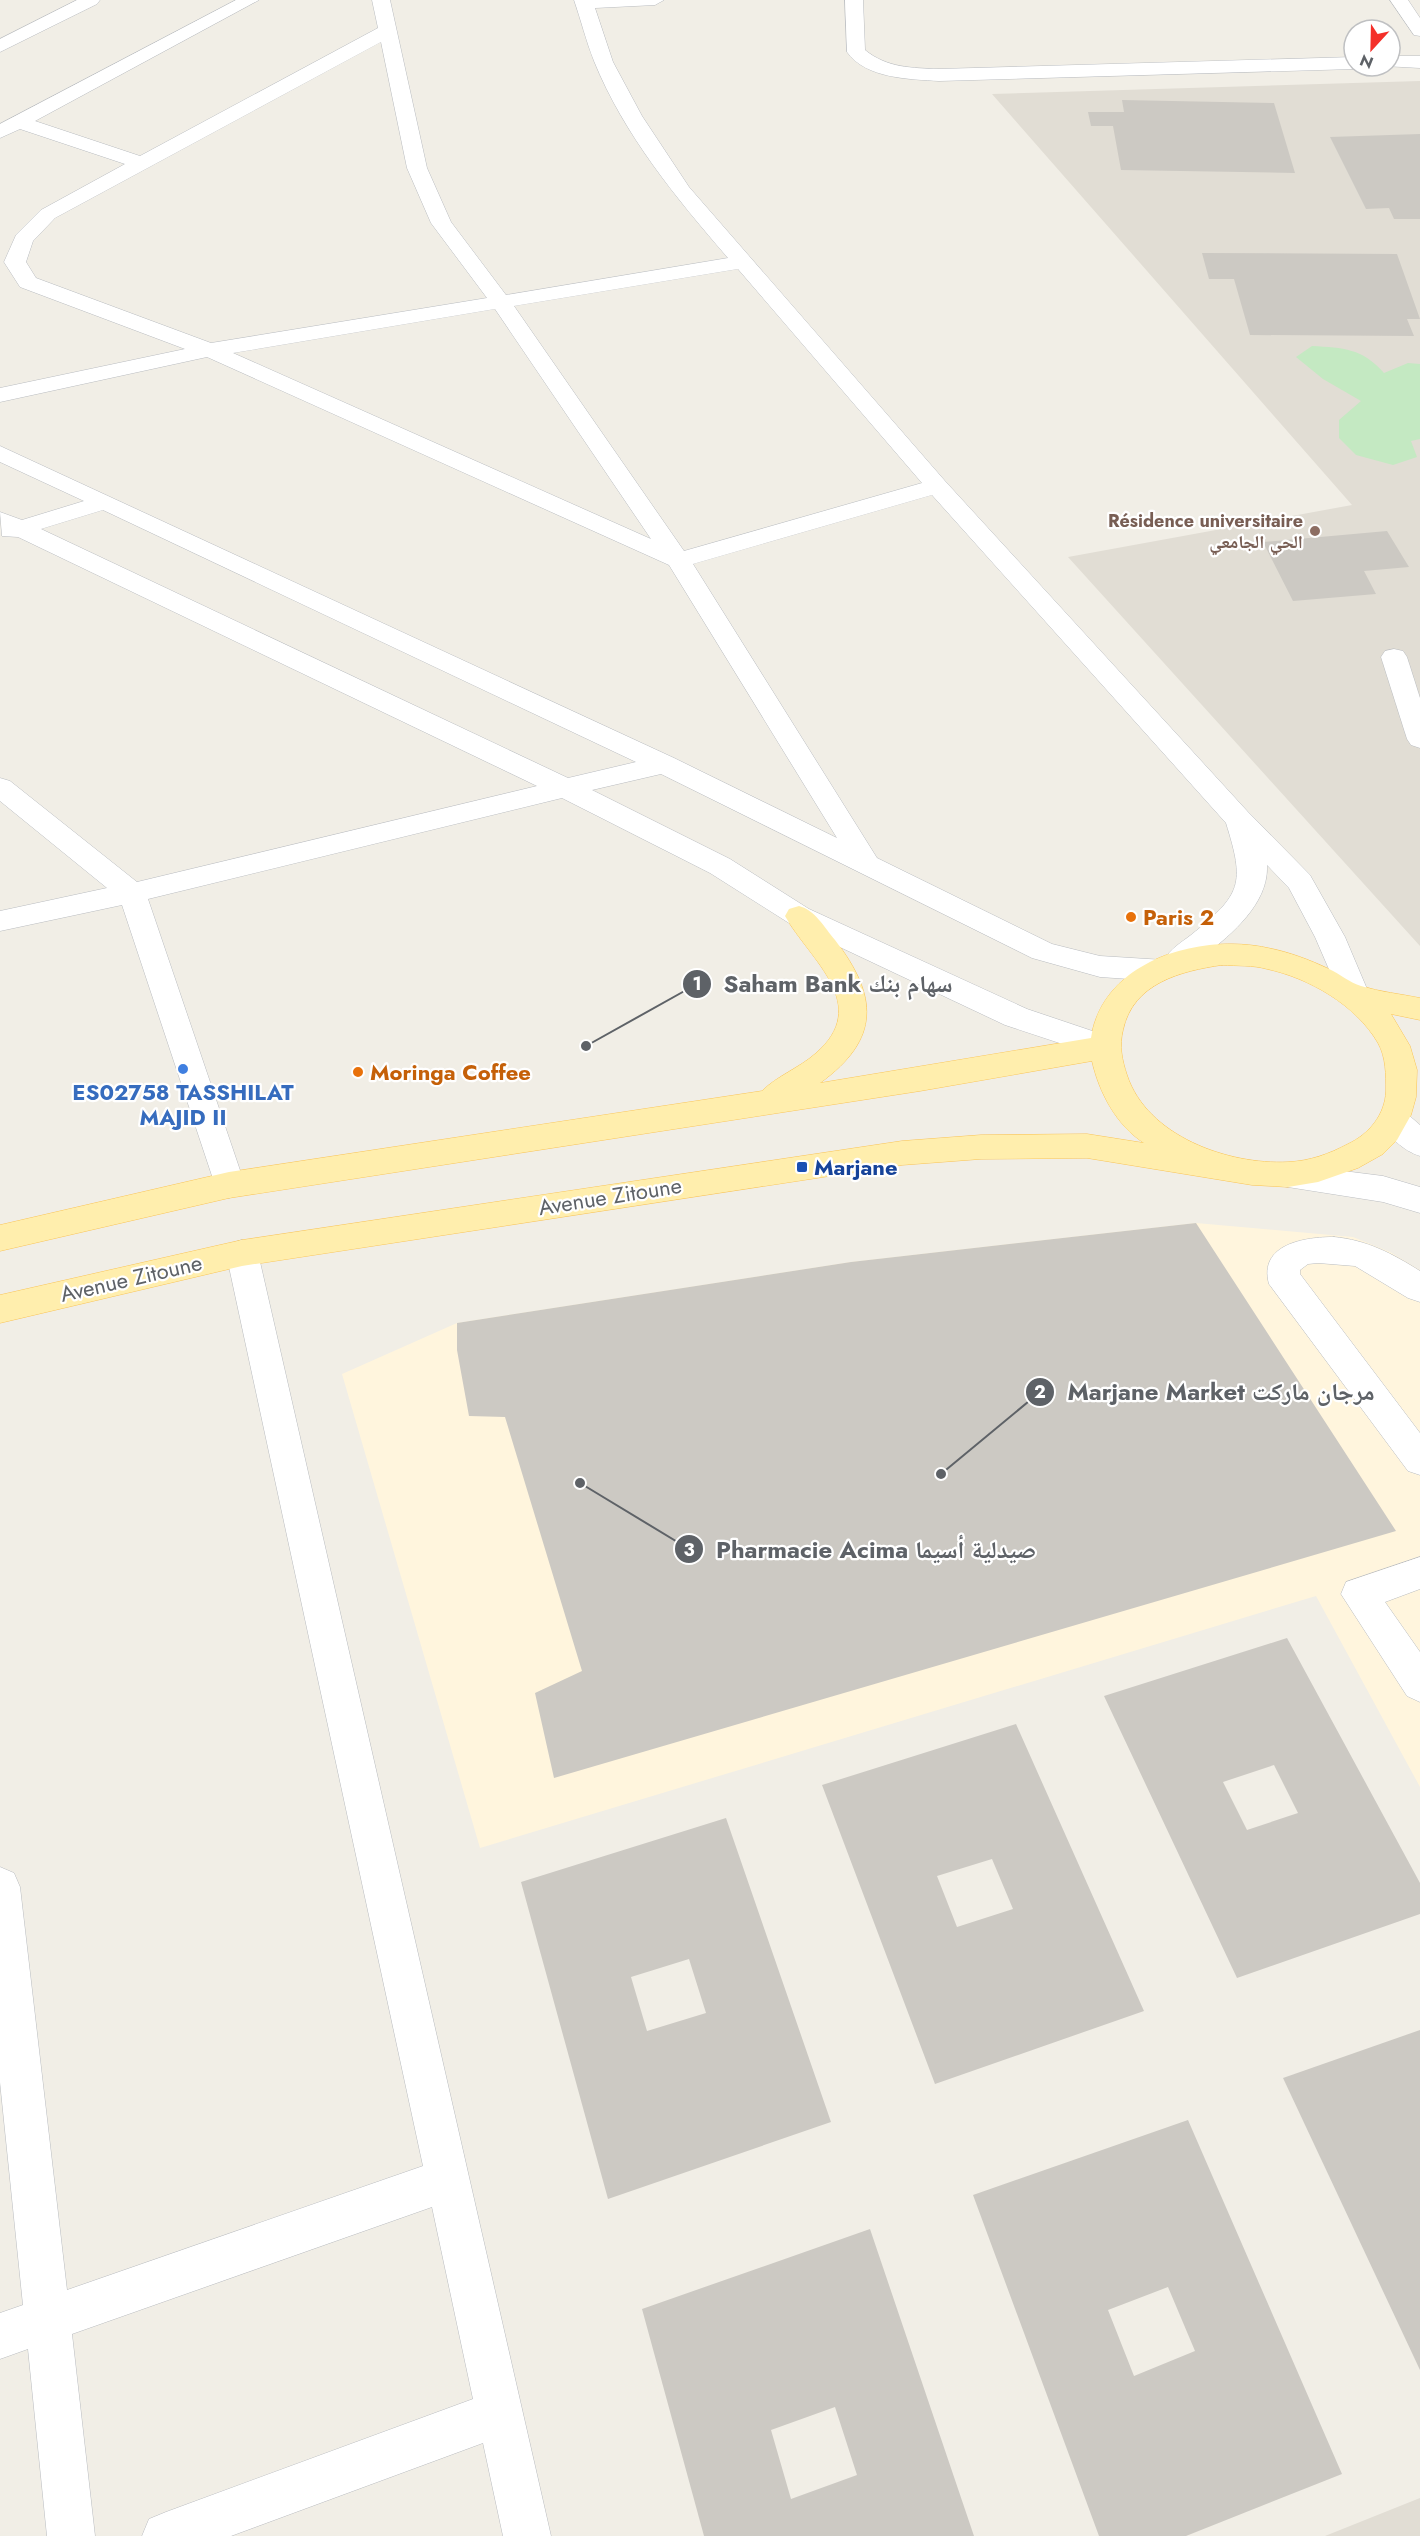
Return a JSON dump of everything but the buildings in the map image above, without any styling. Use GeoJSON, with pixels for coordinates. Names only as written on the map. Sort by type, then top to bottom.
{"type":"FeatureCollection","features":[{"type":"Feature","properties":{"kind":"main road"},"geometry":{"type":"LineString","coordinates":[[768,1101],[831,1058],[846,1038],[854,1015],[853,994],[842,968],[799,916]]}},
{"type":"Feature","properties":{"kind":"main road"},"geometry":{"type":"LineString","coordinates":[[1222,955],[1269,958],[1315,973],[1355,996],[1381,1021],[1398,1050],[1404,1080],[1404,1113],[1368,1150],[1329,1168],[1280,1175],[1226,1169],[1186,1154],[1145,1126],[1126,1106],[1110,1077],[1105,1047],[1108,1023],[1119,1002],[1137,984],[1168,966],[1222,955]]}},
{"type":"Feature","properties":{"kind":"main road"},"geometry":{"type":"LineString","coordinates":[[1355,996],[1420,1010]]}},
{"type":"Feature","properties":{"kind":"main road"},"geometry":{"type":"LineString","coordinates":[[0,1238],[229,1185],[921,1079],[1105,1047]]}},
{"type":"Feature","properties":{"kind":"main road","name":"Avenue Zitoune"},"geometry":{"type":"LineString","coordinates":[[0,1309],[242,1252],[902,1153],[981,1148],[1087,1146],[1226,1169]]}},
{"type":"Feature","properties":{"kind":"street"},"geometry":{"type":"LineString","coordinates":[[0,46],[91,0]]}},
{"type":"Feature","properties":{"kind":"street"},"geometry":{"type":"LineString","coordinates":[[0,132],[250,0]]}},
{"type":"Feature","properties":{"kind":"street"},"geometry":{"type":"LineString","coordinates":[[381,0],[417,168],[441,223],[501,301],[678,560],[867,864]]}},
{"type":"Feature","properties":{"kind":"street"},"geometry":{"type":"LineString","coordinates":[[655,0],[584,1],[604,62],[653,152],[681,191],[937,486],[1238,819],[1300,882],[1330,937],[1355,996]]}},
{"type":"Feature","properties":{"kind":"street"},"geometry":{"type":"LineString","coordinates":[[854,0],[856,52],[865,61],[889,71],[939,75],[1342,63]]}},
{"type":"Feature","properties":{"kind":"street"},"geometry":{"type":"LineString","coordinates":[[1399,0],[1420,31]]}},
{"type":"Feature","properties":{"kind":"street"},"geometry":{"type":"LineString","coordinates":[[387,31],[48,214],[23,239],[15,262],[28,282],[209,350],[678,560],[937,486]]}},
{"type":"Feature","properties":{"kind":"street"},"geometry":{"type":"LineString","coordinates":[[1402,62],[1420,62]]}},
{"type":"Feature","properties":{"kind":"street"},"geometry":{"type":"LineString","coordinates":[[18,122],[140,163]]}},
{"type":"Feature","properties":{"kind":"street"},"geometry":{"type":"LineString","coordinates":[[0,395],[209,350],[743,262]]}},
{"type":"Feature","properties":{"kind":"street"},"geometry":{"type":"LineString","coordinates":[[0,453],[664,764],[1042,951],[1079,965],[1121,970],[1168,966],[1226,921],[1244,900],[1253,871],[1238,819]]}},
{"type":"Feature","properties":{"kind":"street"},"geometry":{"type":"LineString","coordinates":[[7,527],[106,502]]}},
{"type":"Feature","properties":{"kind":"street"},"geometry":{"type":"LineString","coordinates":[[7,527],[563,787],[720,866],[799,916],[1016,1017],[1105,1047]]}},
{"type":"Feature","properties":{"kind":"street"},"geometry":{"type":"LineString","coordinates":[[1394,657],[1420,739]]}},
{"type":"Feature","properties":{"kind":"street"},"geometry":{"type":"LineString","coordinates":[[0,921],[132,893],[664,764]]}},
{"type":"Feature","properties":{"kind":"street"},"geometry":{"type":"LineString","coordinates":[[0,787],[132,893],[229,1185]]}},
{"type":"Feature","properties":{"kind":"street"},"geometry":{"type":"LineString","coordinates":[[1404,1113],[1420,1144]]}},
{"type":"Feature","properties":{"kind":"street"},"geometry":{"type":"LineString","coordinates":[[1280,1175],[1383,1189],[1420,1200]]}},
{"type":"Feature","properties":{"kind":"street"},"geometry":{"type":"LineString","coordinates":[[1420,1288],[1356,1251],[1342,1249],[1301,1252],[1285,1264],[1283,1274],[1286,1284],[1420,1460]]}},
{"type":"Feature","properties":{"kind":"street"},"geometry":{"type":"LineString","coordinates":[[242,1252],[527,2536]]}},
{"type":"Feature","properties":{"kind":"street"},"geometry":{"type":"LineString","coordinates":[[1420,1573],[1359,1594],[1420,1684]]}},
{"type":"Feature","properties":{"kind":"street"},"geometry":{"type":"LineString","coordinates":[[0,1887],[4,1958],[71,2536]]}},
{"type":"Feature","properties":{"kind":"street"},"geometry":{"type":"LineString","coordinates":[[0,2336],[448,2179]]}},
{"type":"Feature","properties":{"kind":"street"},"geometry":{"type":"LineString","coordinates":[[166,2536],[500,2413]]}},
{"type":"Feature","properties":{"kind":"shaded area","name":"Résidence universitaire الحي الجامعي"},"geometry":{"type":"Polygon","coordinates":[[[1420,81],[1420,946],[1068,557],[1352,505],[992,94],[1420,81]]]}},
{"type":"Feature","properties":{"kind":"shaded area"},"geometry":{"type":"Polygon","coordinates":[[[1196,1223],[1353,1237],[1390,1252],[1420,1270],[1420,1787],[1316,1596],[480,1848],[342,1374],[457,1323],[851,1262],[1196,1223]]]}},
{"type":"Feature","properties":{"kind":"shaded area"},"geometry":{"type":"Polygon","coordinates":[[[1420,2498],[1420,2536],[1325,2536],[1420,2498]]]}},
{"type":"Feature","properties":{"kind":"green space"},"geometry":{"type":"Polygon","coordinates":[[[1312,346],[1360,354],[1384,373],[1408,363],[1420,364],[1420,439],[1411,441],[1417,457],[1393,465],[1356,455],[1339,438],[1339,420],[1361,401],[1323,379],[1296,357],[1312,346]]]}},
{"type":"Feature","properties":{"kind":"place","name":"Résidence universitaire الحي الجامعي"},"geometry":{"type":"Point","coordinates":[1315,531]}},
{"type":"Feature","properties":{"kind":"place","name":"Paris 2"},"geometry":{"type":"Point","coordinates":[1131,917]}},
{"type":"Feature","properties":{"kind":"place","name":"Saham Bank سهام بنك"},"geometry":{"type":"Point","coordinates":[586,1046]}},
{"type":"Feature","properties":{"kind":"place","name":"ES02758 TASSHILAT MAJID II"},"geometry":{"type":"Point","coordinates":[183,1069]}},
{"type":"Feature","properties":{"kind":"place","name":"Moringa Coffee"},"geometry":{"type":"Point","coordinates":[358,1072]}},
{"type":"Feature","properties":{"kind":"place","name":"Marjane"},"geometry":{"type":"Point","coordinates":[802,1167]}},
{"type":"Feature","properties":{"kind":"place","name":"Marjane Market مرجان ماركت"},"geometry":{"type":"Point","coordinates":[941,1474]}},
{"type":"Feature","properties":{"kind":"place","name":"Pharmacie Acima صيدلية أسيما"},"geometry":{"type":"Point","coordinates":[580,1483]}}]}
